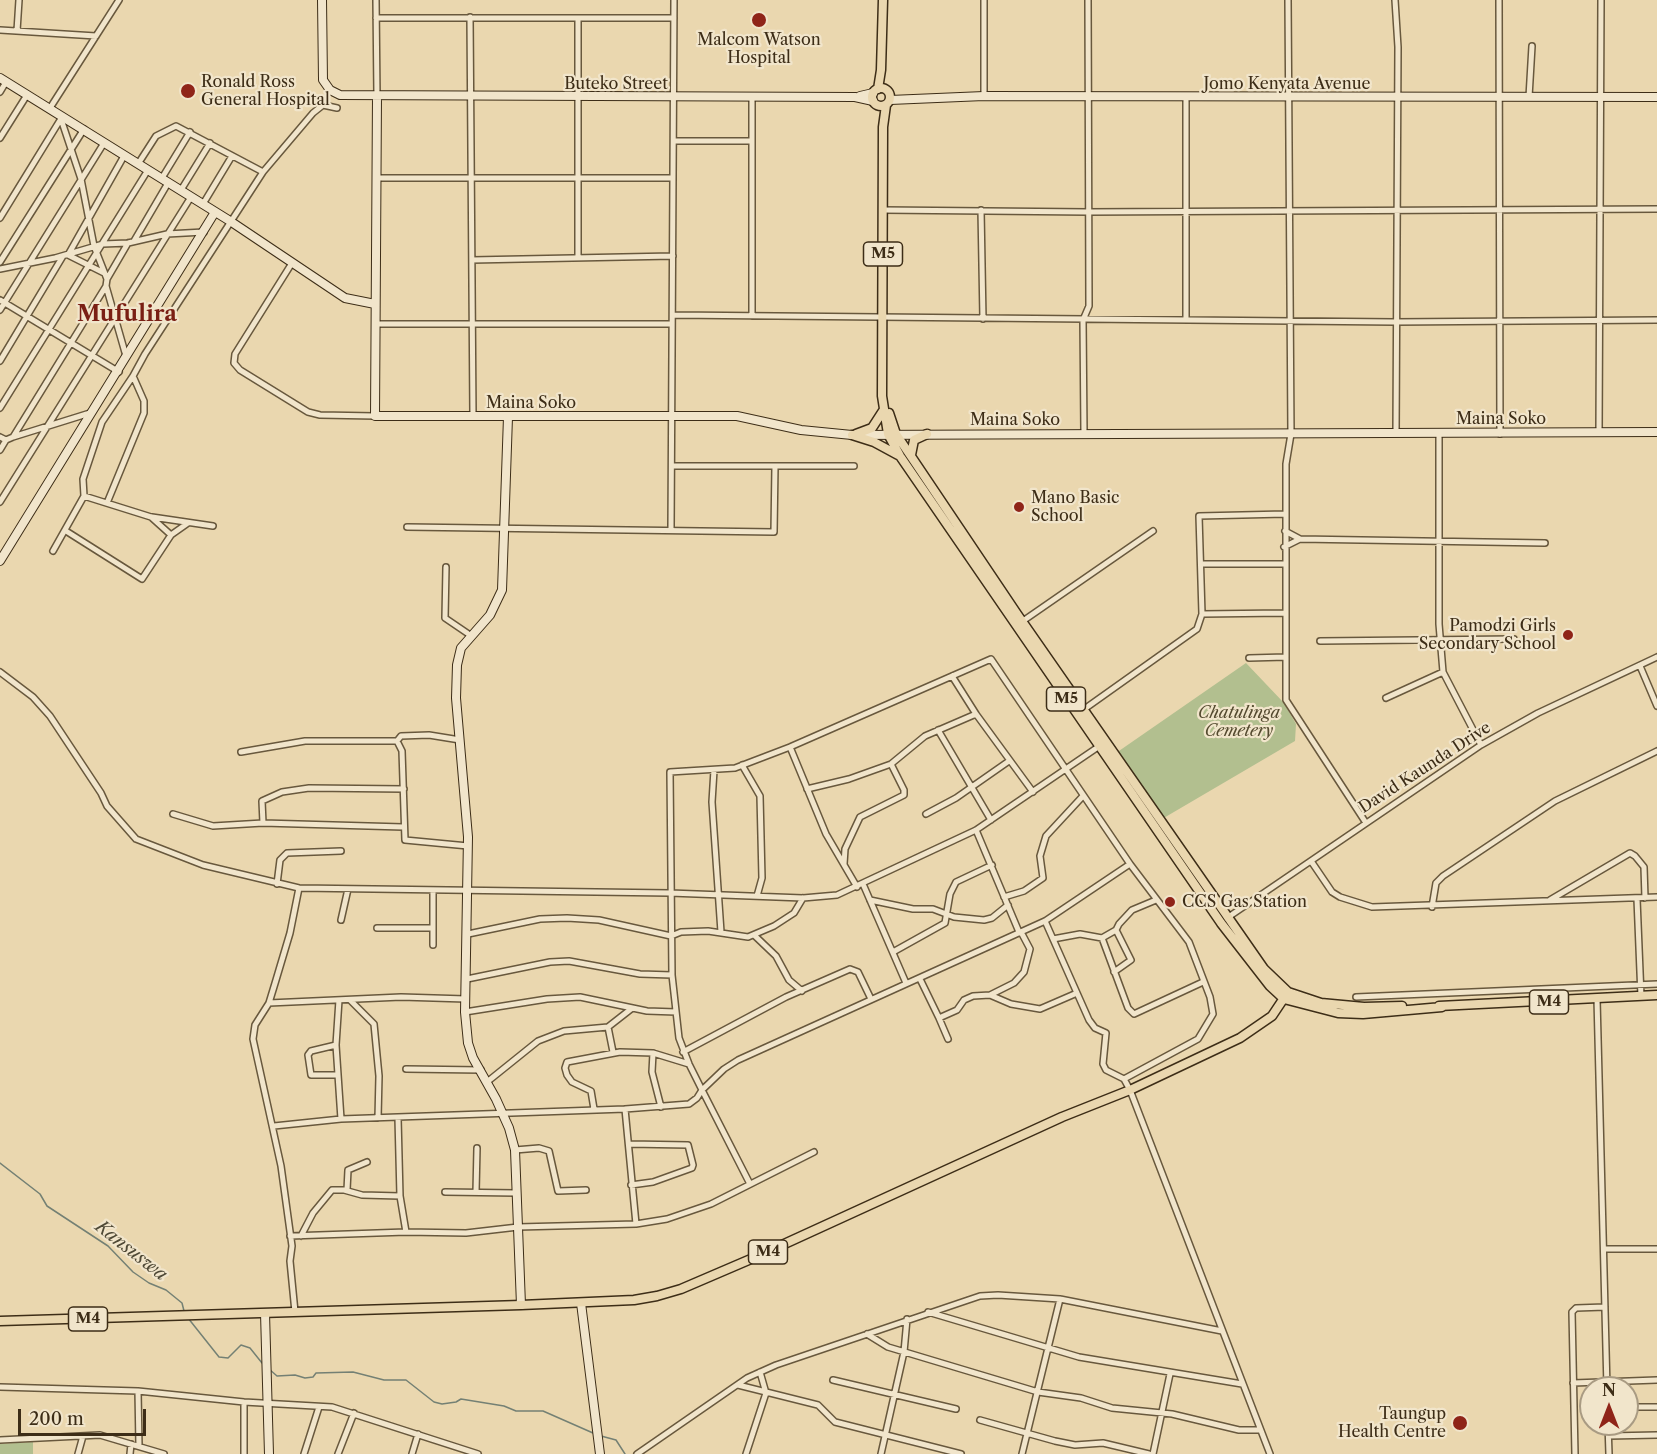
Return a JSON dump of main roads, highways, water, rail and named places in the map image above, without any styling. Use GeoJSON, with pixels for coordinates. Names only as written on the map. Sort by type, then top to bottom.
{"type":"FeatureCollection","features":[{"type":"Feature","properties":{"kind":"main road","name":"M5"},"geometry":{"type":"LineString","coordinates":[[883,0],[881,70],[883,411],[900,456],[1020,624],[1224,920],[1286,995]]}},
{"type":"Feature","properties":{"kind":"main road","name":"M5"},"geometry":{"type":"LineString","coordinates":[[882,382],[892,434],[912,456],[1020,624]]}},
{"type":"Feature","properties":{"kind":"main road"},"geometry":{"type":"LineString","coordinates":[[883,411],[872,428],[852,435],[874,442],[900,456]]}},
{"type":"Feature","properties":{"kind":"main road"},"geometry":{"type":"LineString","coordinates":[[912,456],[911,448],[914,440],[927,434]]}},
{"type":"Feature","properties":{"kind":"main road","name":"M4"},"geometry":{"type":"LineString","coordinates":[[0,1321],[634,1300],[681,1289],[1062,1117],[1130,1090],[1252,1032],[1272,1016],[1286,995],[1341,1006],[1446,1006],[1657,995]]}},
{"type":"Feature","properties":{"kind":"waterway","name":"Kansuswa"},"geometry":{"type":"LineString","coordinates":[[0,1163],[40,1194],[47,1206],[108,1246],[133,1272],[149,1283],[166,1290],[182,1303],[184,1311]]}},
{"type":"Feature","properties":{"kind":"waterway","name":"Kansuswa"},"geometry":{"type":"LineString","coordinates":[[188,1318],[219,1357],[228,1358],[241,1345],[250,1348],[262,1363]]}},
{"type":"Feature","properties":{"kind":"waterway","name":"Kansuswa"},"geometry":{"type":"LineString","coordinates":[[269,1369],[277,1376],[295,1375],[305,1378],[313,1377],[316,1373],[353,1372],[384,1380],[406,1380],[434,1402],[442,1404],[461,1399],[504,1406],[516,1411],[543,1411],[593,1433]]}},
{"type":"Feature","properties":{"kind":"waterway","name":"Kansuswa"},"geometry":{"type":"LineString","coordinates":[[601,1436],[616,1440],[625,1454]]}},
{"type":"Feature","properties":{"kind":"place","name":"Malcom Watson Hospital"},"geometry":{"type":"Point","coordinates":[759,20]}},
{"type":"Feature","properties":{"kind":"place","name":"Ronald Ross General Hospital"},"geometry":{"type":"Point","coordinates":[188,91]}},
{"type":"Feature","properties":{"kind":"place","name":"Mano Basic School"},"geometry":{"type":"Point","coordinates":[1019,507]}},
{"type":"Feature","properties":{"kind":"place","name":"Pamodzi Girls Secondary School"},"geometry":{"type":"Point","coordinates":[1568,635]}},
{"type":"Feature","properties":{"kind":"place","name":"CCS Gas Station"},"geometry":{"type":"Point","coordinates":[1170,902]}},
{"type":"Feature","properties":{"kind":"place","name":"Taungup Health Centre"},"geometry":{"type":"Point","coordinates":[1460,1423]}},
{"type":"Feature","properties":{"kind":"district","name":"Mufulira"},"geometry":{"type":"Point","coordinates":[127,315]}},
{"type":"Feature","properties":{"kind":"park label","name":"Chatulinga Cemetery"},"geometry":{"type":"Point","coordinates":[1239,722]}}]}
